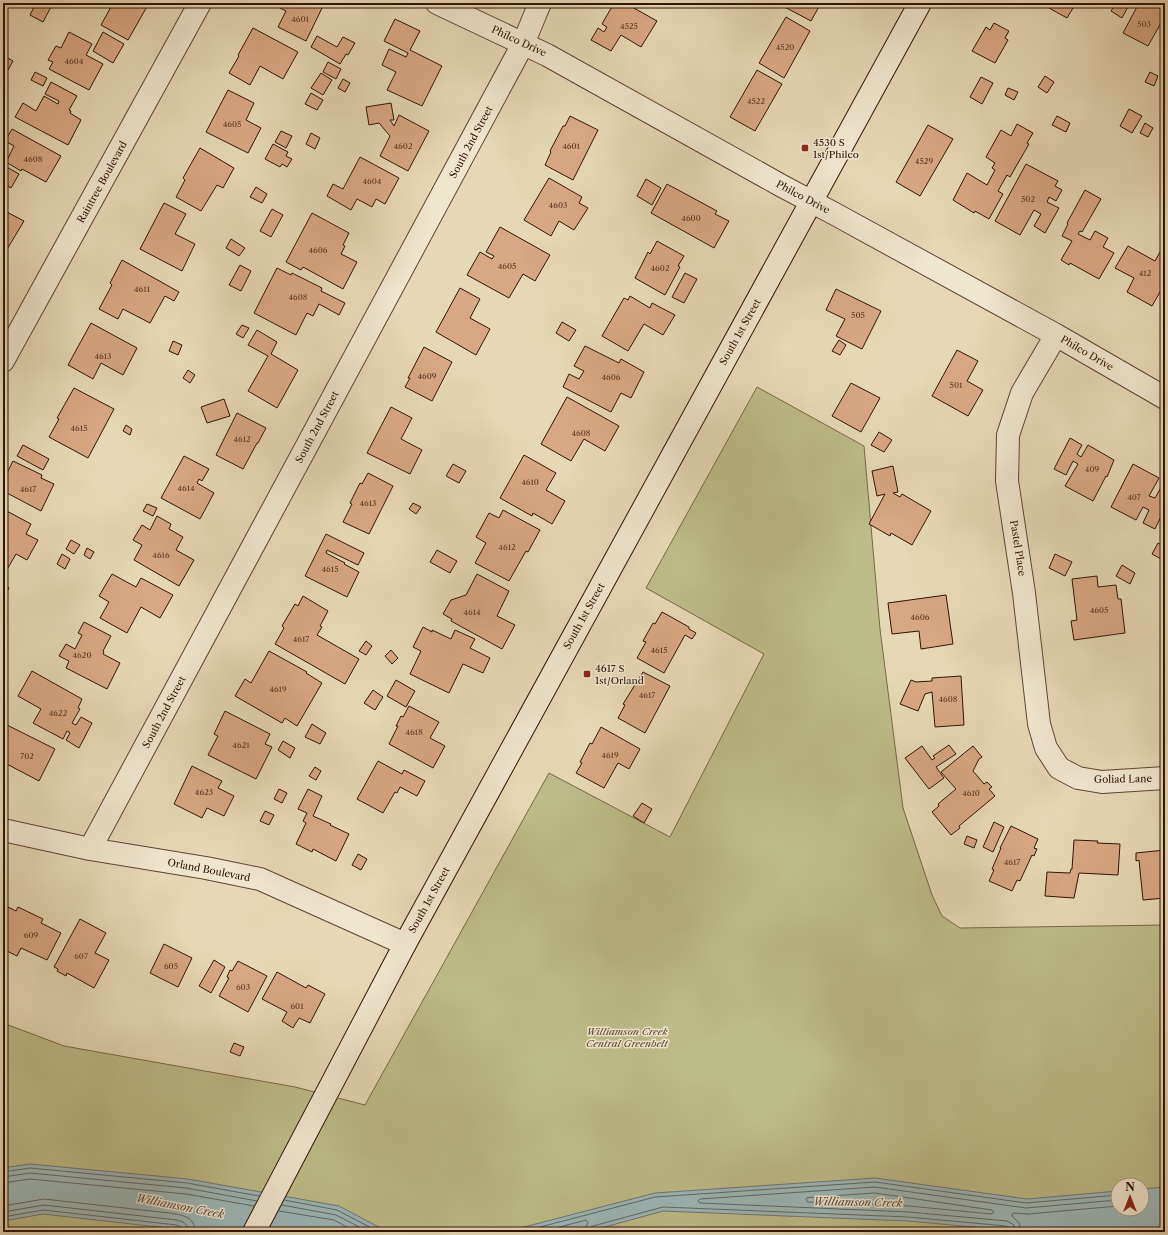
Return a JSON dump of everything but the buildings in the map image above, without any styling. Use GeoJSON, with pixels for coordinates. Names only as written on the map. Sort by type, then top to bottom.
{"type":"FeatureCollection","features":[{"type":"Feature","properties":{"kind":"street","name":"Raintree Boulevard"},"geometry":{"type":"LineString","coordinates":[[3,361],[200,3]]}},
{"type":"Feature","properties":{"kind":"street","name":"Philco Drive"},"geometry":{"type":"LineString","coordinates":[[437,3],[547,55],[782,186],[1056,335],[1165,398]]}},
{"type":"Feature","properties":{"kind":"street","name":"South 2nd Street"},"geometry":{"type":"LineString","coordinates":[[90,849],[523,44],[540,3]]}},
{"type":"Feature","properties":{"kind":"street","name":"South 1st Street"},"geometry":{"type":"LineString","coordinates":[[254,1232],[405,944],[920,3]]}},
{"type":"Feature","properties":{"kind":"street","name":"Pastel Place"},"geometry":{"type":"LineString","coordinates":[[1056,335],[1022,393],[1008,435],[1007,481],[1024,593],[1039,724],[1046,748],[1059,768]]}},
{"type":"Feature","properties":{"kind":"street","name":"Goliad Lane"},"geometry":{"type":"LineString","coordinates":[[1059,768],[1078,778],[1102,782],[1165,778]]}},
{"type":"Feature","properties":{"kind":"street","name":"Orland Boulevard"},"geometry":{"type":"LineString","coordinates":[[3,830],[90,849],[206,868],[260,879],[405,944]]}},
{"type":"Feature","properties":{"kind":"green space","name":"Williamson Creek Central Greenbelt"},"geometry":{"type":"Polygon","coordinates":[[[757,387],[864,446],[880,629],[903,808],[932,895],[942,916],[960,928],[1165,925],[1165,1232],[3,1232],[3,1023],[64,1046],[295,1087],[365,1105],[549,773],[670,837],[764,654],[646,588],[757,387]]]}},
{"type":"Feature","properties":{"kind":"water","name":"Williamson Creek"},"geometry":{"type":"Polygon","coordinates":[[[30,1164],[188,1179],[339,1206],[388,1232],[191,1232],[43,1214],[3,1221],[3,1168],[30,1164]]]}},
{"type":"Feature","properties":{"kind":"water","name":"Williamson Creek"},"geometry":{"type":"Polygon","coordinates":[[[875,1178],[1027,1199],[1110,1192],[1110,1217],[1150,1217],[1150,1188],[1165,1187],[1165,1232],[1028,1232],[908,1221],[663,1211],[587,1232],[505,1232],[655,1193],[875,1178]]]}},
{"type":"Feature","properties":{"kind":"place","name":"4530 S 1st/Philco"},"geometry":{"type":"Point","coordinates":[805,148]}},
{"type":"Feature","properties":{"kind":"place","name":"4617 S 1st/Orland"},"geometry":{"type":"Point","coordinates":[587,674]}}]}
